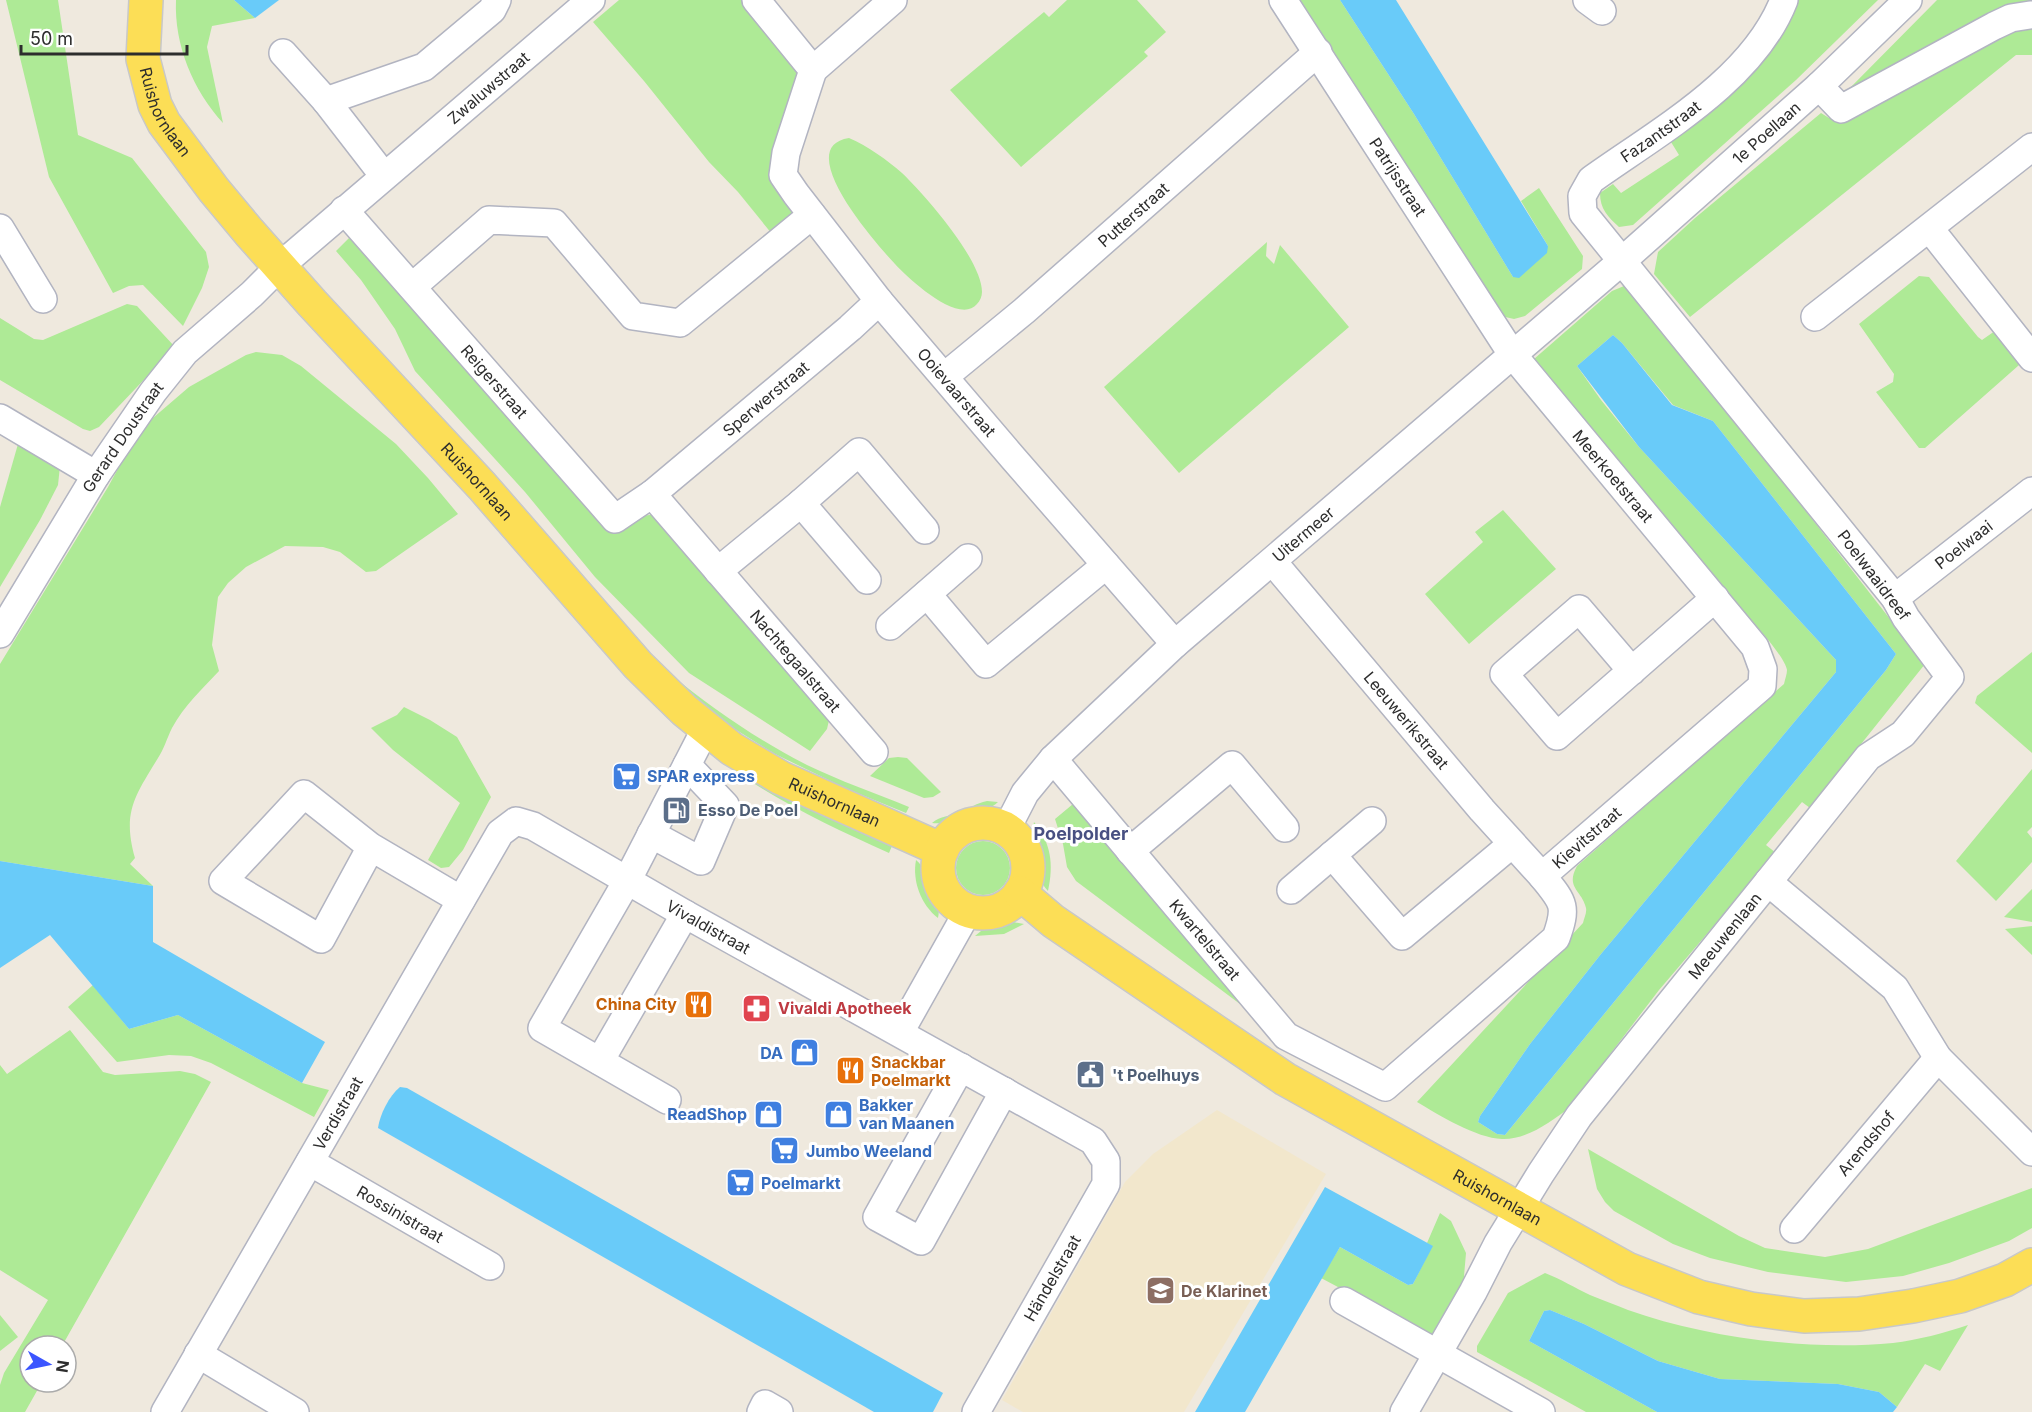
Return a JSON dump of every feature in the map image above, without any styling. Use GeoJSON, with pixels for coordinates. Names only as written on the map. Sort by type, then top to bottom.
{"type":"FeatureCollection","features":[{"type":"Feature","properties":{"kind":"main road","name":"Ruishornlaan"},"geometry":{"type":"LineString","coordinates":[[146,0],[143,59],[155,105],[164,123],[214,190],[280,266],[482,486],[638,665],[684,710],[732,749],[781,778],[942,850]]}},
{"type":"Feature","properties":{"kind":"main road"},"geometry":{"type":"LineString","coordinates":[[992,824],[1006,830],[1019,842],[1026,858],[1026,876],[1020,893],[1008,905],[997,910],[986,913],[968,911],[950,898],[942,886],[938,872],[942,850],[956,832],[969,825],[992,824]]}},
{"type":"Feature","properties":{"kind":"main road","name":"Ruishornlaan"},"geometry":{"type":"LineString","coordinates":[[1020,893],[1053,921],[1285,1079],[1627,1269],[1699,1298],[1804,1316],[1859,1314],[1913,1306],[1969,1292],[2005,1280],[2032,1265]]}},
{"type":"Feature","properties":{"kind":"street"},"geometry":{"type":"LineString","coordinates":[[326,101],[424,67],[492,10],[497,0]]}},
{"type":"Feature","properties":{"kind":"street","name":"Zwaluwstraat"},"geometry":{"type":"LineString","coordinates":[[280,266],[591,0]]}},
{"type":"Feature","properties":{"kind":"street"},"geometry":{"type":"LineString","coordinates":[[756,0],[813,70],[893,0]]}},
{"type":"Feature","properties":{"kind":"street","name":"Patrijsstraat"},"geometry":{"type":"LineString","coordinates":[[1283,0],[1512,354]]}},
{"type":"Feature","properties":{"kind":"street","name":"Fazantstraat"},"geometry":{"type":"LineString","coordinates":[[1622,261],[1583,213],[1582,196],[1590,180],[1714,93],[1745,60],[1776,19],[1784,0]]}},
{"type":"Feature","properties":{"kind":"street","name":"1e Poellaan"},"geometry":{"type":"LineString","coordinates":[[1622,261],[1819,86],[1908,0]]}},
{"type":"Feature","properties":{"kind":"street"},"geometry":{"type":"LineString","coordinates":[[1819,86],[1841,109],[1994,26],[2011,18],[2030,15]]}},
{"type":"Feature","properties":{"kind":"street","name":"Putterstraat"},"geometry":{"type":"LineString","coordinates":[[945,376],[1024,311],[1318,52]]}},
{"type":"Feature","properties":{"kind":"street"},"geometry":{"type":"LineString","coordinates":[[283,53],[326,101],[384,176]]}},
{"type":"Feature","properties":{"kind":"street","name":"Ooievaarstraat"},"geometry":{"type":"LineString","coordinates":[[813,70],[786,153],[783,175],[879,301],[1175,644]]}},
{"type":"Feature","properties":{"kind":"street"},"geometry":{"type":"LineString","coordinates":[[1815,316],[1930,229],[2032,147]]}},
{"type":"Feature","properties":{"kind":"street","name":"Reigerstraat"},"geometry":{"type":"LineString","coordinates":[[344,210],[615,519],[652,494]]}},
{"type":"Feature","properties":{"kind":"street"},"geometry":{"type":"LineString","coordinates":[[412,287],[489,220],[554,223],[633,316],[680,323],[812,216]]}},
{"type":"Feature","properties":{"kind":"street"},"geometry":{"type":"LineString","coordinates":[[0,228],[43,299]]}},
{"type":"Feature","properties":{"kind":"street"},"geometry":{"type":"LineString","coordinates":[[1930,229],[2032,358]]}},
{"type":"Feature","properties":{"kind":"street","name":"Uitermeer"},"geometry":{"type":"LineString","coordinates":[[1006,830],[1018,804],[1053,759],[1175,644],[1622,261]]}},
{"type":"Feature","properties":{"kind":"street","name":"Poelwaaidreef"},"geometry":{"type":"LineString","coordinates":[[1622,261],[1895,598],[1906,618],[1950,677],[1903,734],[1868,757],[1768,882]]}},
{"type":"Feature","properties":{"kind":"street","name":"Gerard Doustraat"},"geometry":{"type":"LineString","coordinates":[[0,634],[96,474],[153,392],[185,352],[252,294],[280,266]]}},
{"type":"Feature","properties":{"kind":"street","name":"Sperwerstraat"},"geometry":{"type":"LineString","coordinates":[[652,494],[879,301]]}},
{"type":"Feature","properties":{"kind":"street","name":"Meerkoetstraat"},"geometry":{"type":"LineString","coordinates":[[1512,354],[1755,647],[1763,669]]}},
{"type":"Feature","properties":{"kind":"street"},"geometry":{"type":"LineString","coordinates":[[0,418],[96,474]]}},
{"type":"Feature","properties":{"kind":"street"},"geometry":{"type":"LineString","coordinates":[[718,571],[859,452],[925,530]]}},
{"type":"Feature","properties":{"kind":"street","name":"Poelwaai"},"geometry":{"type":"LineString","coordinates":[[1895,598],[2032,491]]}},
{"type":"Feature","properties":{"kind":"street","name":"Nachtegaalstraat"},"geometry":{"type":"LineString","coordinates":[[652,494],[874,752]]}},
{"type":"Feature","properties":{"kind":"street"},"geometry":{"type":"LineString","coordinates":[[801,503],[867,580]]}},
{"type":"Feature","properties":{"kind":"street"},"geometry":{"type":"LineString","coordinates":[[890,626],[968,558]]}},
{"type":"Feature","properties":{"kind":"street","name":"Leeuwerikstraat"},"geometry":{"type":"LineString","coordinates":[[1273,561],[1512,844],[1542,876]]}},
{"type":"Feature","properties":{"kind":"street"},"geometry":{"type":"LineString","coordinates":[[927,594],[986,664],[1106,565]]}},
{"type":"Feature","properties":{"kind":"street"},"geometry":{"type":"LineString","coordinates":[[1632,670],[1579,609],[1504,674],[1557,736],[1715,598]]}},
{"type":"Feature","properties":{"kind":"street","name":"Kievitstraat"},"geometry":{"type":"LineString","coordinates":[[1384,1087],[1556,938],[1563,918],[1562,900],[1542,876],[1762,686],[1763,669]]}},
{"type":"Feature","properties":{"kind":"street"},"geometry":{"type":"LineString","coordinates":[[667,1100],[542,1028],[627,881],[706,728]]}},
{"type":"Feature","properties":{"kind":"street","name":"Kwartelstraat"},"geometry":{"type":"LineString","coordinates":[[1053,759],[1286,1036],[1384,1087]]}},
{"type":"Feature","properties":{"kind":"street"},"geometry":{"type":"LineString","coordinates":[[651,834],[701,861],[725,805],[687,765]]}},
{"type":"Feature","properties":{"kind":"street"},"geometry":{"type":"LineString","coordinates":[[1130,851],[1232,765],[1285,828]]}},
{"type":"Feature","properties":{"kind":"street"},"geometry":{"type":"LineString","coordinates":[[371,847],[321,939],[223,881],[304,794],[371,847],[461,900]]}},
{"type":"Feature","properties":{"kind":"street","name":"Vivaldistraat"},"geometry":{"type":"LineString","coordinates":[[516,821],[533,826],[685,914],[1094,1141]]}},
{"type":"Feature","properties":{"kind":"street","name":"Verdistraat"},"geometry":{"type":"LineString","coordinates":[[165,1412],[500,833],[516,821]]}},
{"type":"Feature","properties":{"kind":"street"},"geometry":{"type":"LineString","coordinates":[[1291,890],[1372,821]]}},
{"type":"Feature","properties":{"kind":"street"},"geometry":{"type":"LineString","coordinates":[[1332,855],[1402,936],[1512,844]]}},
{"type":"Feature","properties":{"kind":"street","name":"Meeuwenlaan"},"geometry":{"type":"LineString","coordinates":[[1404,1412],[1473,1292],[1498,1243],[1580,1116],[1768,882],[1895,988],[1938,1058],[2032,1152]]}},
{"type":"Feature","properties":{"kind":"street"},"geometry":{"type":"LineString","coordinates":[[900,1032],[968,911]]}},
{"type":"Feature","properties":{"kind":"street"},"geometry":{"type":"LineString","coordinates":[[600,1061],[685,914]]}},
{"type":"Feature","properties":{"kind":"street","name":"Arendshof"},"geometry":{"type":"LineString","coordinates":[[1794,1229],[1938,1058]]}},
{"type":"Feature","properties":{"kind":"street"},"geometry":{"type":"LineString","coordinates":[[961,1067],[877,1217],[921,1241],[1004,1091]]}},
{"type":"Feature","properties":{"kind":"street","name":"Händelstraat"},"geometry":{"type":"LineString","coordinates":[[979,1406],[1106,1184],[1106,1161],[1094,1141]]}},
{"type":"Feature","properties":{"kind":"street","name":"Rossinistraat"},"geometry":{"type":"LineString","coordinates":[[310,1162],[489,1266]]}},
{"type":"Feature","properties":{"kind":"street"},"geometry":{"type":"LineString","coordinates":[[1344,1301],[1541,1412]]}},
{"type":"Feature","properties":{"kind":"street"},"geometry":{"type":"LineString","coordinates":[[198,1354],[295,1412]]}},
{"type":"Feature","properties":{"kind":"street"},"geometry":{"type":"LineString","coordinates":[[761,1412],[765,1404],[779,1412]]}},
{"type":"Feature","properties":{"kind":"shaded area","name":"De Klarinet"},"geometry":{"type":"Polygon","coordinates":[[[1217,1110],[1326,1174],[1184,1412],[1023,1412],[1002,1400],[1125,1182],[1153,1154],[1217,1110]]]}},
{"type":"Feature","properties":{"kind":"green space"},"geometry":{"type":"Polygon","coordinates":[[[6,0],[58,0],[78,135],[132,158],[206,252],[209,267],[202,288],[183,326],[143,285],[129,286],[113,293],[49,177],[6,0]]]}},
{"type":"Feature","properties":{"kind":"green space"},"geometry":{"type":"Polygon","coordinates":[[[176,0],[234,0],[255,18],[212,26],[207,47],[223,123],[203,96],[188,66],[178,34],[176,0]]]}},
{"type":"Feature","properties":{"kind":"green space"},"geometry":{"type":"Polygon","coordinates":[[[619,0],[744,0],[802,68],[773,158],[800,211],[772,234],[593,22],[619,0]]]}},
{"type":"Feature","properties":{"kind":"green space"},"geometry":{"type":"Polygon","coordinates":[[[1067,0],[1137,0],[1166,32],[1144,52],[1148,56],[1021,167],[950,90],[1044,12],[1049,17],[1067,0]]]}},
{"type":"Feature","properties":{"kind":"green space"},"geometry":{"type":"Polygon","coordinates":[[[1296,0],[1340,0],[1414,114],[1513,277],[1548,246],[1521,201],[1539,188],[1583,256],[1582,269],[1525,316],[1514,319],[1501,316],[1296,0]]]}},
{"type":"Feature","properties":{"kind":"green space"},"geometry":{"type":"Polygon","coordinates":[[[1794,0],[1878,0],[1796,80],[1633,225],[1619,227],[1605,212],[1601,204],[1600,193],[1613,184],[1621,193],[1679,155],[1671,142],[1730,85],[1794,0]]]}},
{"type":"Feature","properties":{"kind":"green space"},"geometry":{"type":"Polygon","coordinates":[[[1937,0],[2032,0],[2032,55],[2016,55],[1690,317],[1654,274],[1658,252],[1695,218],[1821,113],[1829,118],[1840,117],[1846,92],[1937,0]]]}},
{"type":"Feature","properties":{"kind":"green space"},"geometry":{"type":"Polygon","coordinates":[[[849,138],[877,154],[902,173],[951,229],[973,263],[980,279],[982,294],[977,304],[969,309],[958,309],[934,298],[902,271],[857,219],[833,177],[829,159],[833,145],[849,138]]]}},
{"type":"Feature","properties":{"kind":"green space"},"geometry":{"type":"Polygon","coordinates":[[[349,238],[366,248],[541,448],[637,517],[655,514],[830,716],[827,729],[810,751],[689,673],[595,577],[525,492],[415,371],[395,329],[361,280],[336,251],[349,238]]]}},
{"type":"Feature","properties":{"kind":"green space"},"geometry":{"type":"Polygon","coordinates":[[[1267,242],[1266,256],[1274,264],[1280,245],[1349,327],[1179,473],[1104,387],[1267,242]]]}},
{"type":"Feature","properties":{"kind":"green space"},"geometry":{"type":"Polygon","coordinates":[[[1919,276],[1929,277],[1978,337],[1982,340],[2002,326],[2027,358],[1925,448],[1919,448],[1876,392],[1893,382],[1894,374],[1859,324],[1919,276]]]}},
{"type":"Feature","properties":{"kind":"green space"},"geometry":{"type":"Polygon","coordinates":[[[1624,286],[1633,289],[1925,664],[1810,808],[1802,802],[1766,845],[1776,853],[1659,990],[1569,1108],[1546,1124],[1520,1137],[1492,1138],[1458,1125],[1417,1102],[1583,923],[1586,908],[1573,879],[1577,866],[1784,684],[1787,672],[1784,662],[1768,639],[1535,370],[1534,359],[1612,291],[1624,286]],[[1613,335],[1577,366],[1639,447],[1836,660],[1836,672],[1601,954],[1530,1044],[1480,1116],[1478,1122],[1497,1134],[1505,1135],[1886,670],[1896,654],[1713,421],[1673,405],[1613,335]]]}},
{"type":"Feature","properties":{"kind":"green space"},"geometry":{"type":"Polygon","coordinates":[[[127,304],[137,306],[175,347],[99,427],[90,431],[83,429],[0,380],[0,318],[34,339],[43,340],[127,304]]]}},
{"type":"Feature","properties":{"kind":"green space"},"geometry":{"type":"Polygon","coordinates":[[[256,352],[282,355],[301,366],[396,444],[458,514],[376,571],[366,572],[340,552],[323,547],[285,546],[246,567],[228,583],[218,597],[212,645],[219,671],[182,712],[172,728],[160,755],[137,794],[130,816],[131,842],[135,858],[130,864],[153,886],[0,861],[0,664],[108,487],[139,430],[189,387],[246,355],[256,352]]]}},
{"type":"Feature","properties":{"kind":"green space"},"geometry":{"type":"Polygon","coordinates":[[[20,437],[60,466],[58,485],[0,587],[0,507],[20,437]]]}},
{"type":"Feature","properties":{"kind":"green space"},"geometry":{"type":"Polygon","coordinates":[[[1503,510],[1556,569],[1469,644],[1425,594],[1483,542],[1475,532],[1503,510]]]}},
{"type":"Feature","properties":{"kind":"green space"},"geometry":{"type":"Polygon","coordinates":[[[2032,652],[2032,753],[1975,703],[1977,696],[2032,652]]]}},
{"type":"Feature","properties":{"kind":"green space"},"geometry":{"type":"Polygon","coordinates":[[[670,674],[719,712],[771,745],[819,771],[909,807],[906,813],[845,788],[775,754],[706,711],[670,674]]]}},
{"type":"Feature","properties":{"kind":"green space"},"geometry":{"type":"Polygon","coordinates":[[[404,707],[457,737],[491,797],[463,850],[449,867],[441,868],[428,860],[460,803],[393,750],[371,728],[397,715],[404,707]]]}},
{"type":"Feature","properties":{"kind":"green space"},"geometry":{"type":"Polygon","coordinates":[[[889,758],[907,758],[941,792],[933,797],[924,798],[870,776],[889,758]]]}},
{"type":"Feature","properties":{"kind":"green space"},"geometry":{"type":"Polygon","coordinates":[[[721,761],[791,800],[892,846],[889,853],[802,812],[721,761]]]}},
{"type":"Feature","properties":{"kind":"green space"},"geometry":{"type":"Polygon","coordinates":[[[2032,769],[2032,827],[2027,832],[2032,838],[2032,862],[1996,901],[1956,861],[2032,769]]]}},
{"type":"Feature","properties":{"kind":"green space"},"geometry":{"type":"Polygon","coordinates":[[[987,801],[998,802],[966,818],[932,823],[960,813],[987,801]]]}},
{"type":"Feature","properties":{"kind":"green space"},"geometry":{"type":"Polygon","coordinates":[[[1073,804],[1244,1007],[1076,881],[1067,867],[1055,819],[1073,804]]]}},
{"type":"Feature","properties":{"kind":"green space"},"geometry":{"type":"Polygon","coordinates":[[[1034,822],[1050,854],[1051,872],[1048,891],[1040,878],[1033,838],[1034,822]]]}},
{"type":"Feature","properties":{"kind":"green space"},"geometry":{"type":"Polygon","coordinates":[[[978,841],[988,841],[998,845],[1006,853],[1010,868],[1006,883],[998,891],[988,895],[978,895],[968,891],[960,883],[956,873],[956,863],[960,853],[968,845],[978,841]]]}},
{"type":"Feature","properties":{"kind":"green space"},"geometry":{"type":"Polygon","coordinates":[[[916,860],[933,886],[938,903],[938,918],[932,913],[919,892],[915,876],[916,860]]]}},
{"type":"Feature","properties":{"kind":"green space"},"geometry":{"type":"Polygon","coordinates":[[[2032,889],[2032,922],[2004,917],[2032,889]]]}},
{"type":"Feature","properties":{"kind":"green space"},"geometry":{"type":"Polygon","coordinates":[[[1008,921],[1024,924],[1004,934],[975,936],[987,926],[1008,921]]]}},
{"type":"Feature","properties":{"kind":"green space"},"geometry":{"type":"Polygon","coordinates":[[[2032,926],[2032,955],[2005,929],[2032,926]]]}},
{"type":"Feature","properties":{"kind":"green space"},"geometry":{"type":"Polygon","coordinates":[[[93,985],[129,1029],[178,1015],[302,1083],[329,1090],[314,1117],[211,1063],[191,1056],[169,1055],[117,1062],[68,1007],[93,985]]]}},
{"type":"Feature","properties":{"kind":"green space"},"geometry":{"type":"Polygon","coordinates":[[[70,1030],[103,1072],[115,1075],[180,1071],[195,1074],[211,1082],[69,1334],[28,1334],[48,1300],[0,1270],[0,1065],[7,1074],[70,1030]]]}},
{"type":"Feature","properties":{"kind":"green space"},"geometry":{"type":"Polygon","coordinates":[[[1588,1149],[1739,1236],[1765,1248],[1825,1257],[1868,1249],[2032,1188],[2032,1228],[2009,1241],[1949,1263],[1903,1276],[1846,1282],[1768,1272],[1710,1258],[1673,1244],[1614,1211],[1597,1189],[1588,1149]]]}},
{"type":"Feature","properties":{"kind":"green space"},"geometry":{"type":"Polygon","coordinates":[[[1440,1213],[1451,1221],[1466,1253],[1463,1288],[1434,1338],[1321,1278],[1340,1247],[1408,1285],[1413,1284],[1432,1246],[1427,1243],[1440,1213]]]}},
{"type":"Feature","properties":{"kind":"green space"},"geometry":{"type":"Polygon","coordinates":[[[1545,1273],[1590,1295],[1659,1320],[1759,1340],[1828,1345],[1893,1343],[1931,1336],[1968,1325],[1940,1371],[1925,1364],[1897,1407],[1879,1392],[1838,1384],[1720,1379],[1658,1361],[1584,1324],[1550,1310],[1544,1311],[1529,1341],[1657,1412],[1586,1412],[1477,1352],[1477,1346],[1508,1293],[1545,1273]]]}},
{"type":"Feature","properties":{"kind":"green space"},"geometry":{"type":"Polygon","coordinates":[[[0,1315],[18,1337],[0,1351],[0,1315]]]}},
{"type":"Feature","properties":{"kind":"green space"},"geometry":{"type":"Polygon","coordinates":[[[18,1350],[18,1394],[35,1394],[25,1412],[0,1412],[0,1385],[4,1373],[18,1350]]]}},
{"type":"Feature","properties":{"kind":"water"},"geometry":{"type":"Polygon","coordinates":[[[234,0],[279,0],[255,18],[234,0]]]}},
{"type":"Feature","properties":{"kind":"water"},"geometry":{"type":"Polygon","coordinates":[[[1340,0],[1396,0],[1548,246],[1547,253],[1519,278],[1513,277],[1414,114],[1340,0]]]}},
{"type":"Feature","properties":{"kind":"water"},"geometry":{"type":"Polygon","coordinates":[[[1613,335],[1672,405],[1713,421],[1896,654],[1886,670],[1505,1135],[1497,1134],[1478,1122],[1480,1116],[1530,1044],[1601,954],[1836,672],[1836,660],[1639,447],[1577,366],[1613,335]]]}},
{"type":"Feature","properties":{"kind":"water"},"geometry":{"type":"Polygon","coordinates":[[[0,861],[153,886],[153,942],[325,1042],[302,1083],[178,1015],[129,1029],[50,935],[0,968],[0,861]]]}},
{"type":"Feature","properties":{"kind":"water"},"geometry":{"type":"Polygon","coordinates":[[[400,1087],[407,1088],[943,1393],[933,1412],[874,1412],[378,1128],[386,1106],[400,1087]]]}},
{"type":"Feature","properties":{"kind":"water"},"geometry":{"type":"Polygon","coordinates":[[[1325,1187],[1433,1246],[1413,1284],[1408,1285],[1340,1247],[1245,1412],[1195,1412],[1325,1187]]]}},
{"type":"Feature","properties":{"kind":"water"},"geometry":{"type":"Polygon","coordinates":[[[1550,1310],[1584,1324],[1658,1361],[1720,1379],[1838,1384],[1879,1392],[1897,1407],[1893,1412],[1657,1412],[1529,1341],[1544,1311],[1550,1310]]]}},
{"type":"Feature","properties":{"kind":"place","name":"SPAR express"},"geometry":{"type":"Point","coordinates":[626,776]}},
{"type":"Feature","properties":{"kind":"place","name":"Esso De Poel"},"geometry":{"type":"Point","coordinates":[677,810]}},
{"type":"Feature","properties":{"kind":"place","name":"China City"},"geometry":{"type":"Point","coordinates":[698,1004]}},
{"type":"Feature","properties":{"kind":"place","name":"Vivaldi Apotheek"},"geometry":{"type":"Point","coordinates":[757,1008]}},
{"type":"Feature","properties":{"kind":"place","name":"DA"},"geometry":{"type":"Point","coordinates":[804,1053]}},
{"type":"Feature","properties":{"kind":"place","name":"Snackbar Poelmarkt"},"geometry":{"type":"Point","coordinates":[850,1071]}},
{"type":"Feature","properties":{"kind":"place","name":"'t Poelhuys"},"geometry":{"type":"Point","coordinates":[1091,1075]}},
{"type":"Feature","properties":{"kind":"place","name":"ReadShop"},"geometry":{"type":"Point","coordinates":[768,1114]}},
{"type":"Feature","properties":{"kind":"place","name":"Bakker van Maanen"},"geometry":{"type":"Point","coordinates":[838,1114]}},
{"type":"Feature","properties":{"kind":"place","name":"Jumbo Weeland"},"geometry":{"type":"Point","coordinates":[785,1151]}},
{"type":"Feature","properties":{"kind":"place","name":"Poelmarkt"},"geometry":{"type":"Point","coordinates":[740,1183]}},
{"type":"Feature","properties":{"kind":"place","name":"De Klarinet"},"geometry":{"type":"Point","coordinates":[1160,1291]}},
{"type":"Feature","properties":{"kind":"district","name":"Poelpolder"},"geometry":{"type":"Point","coordinates":[1081,833]}}]}
